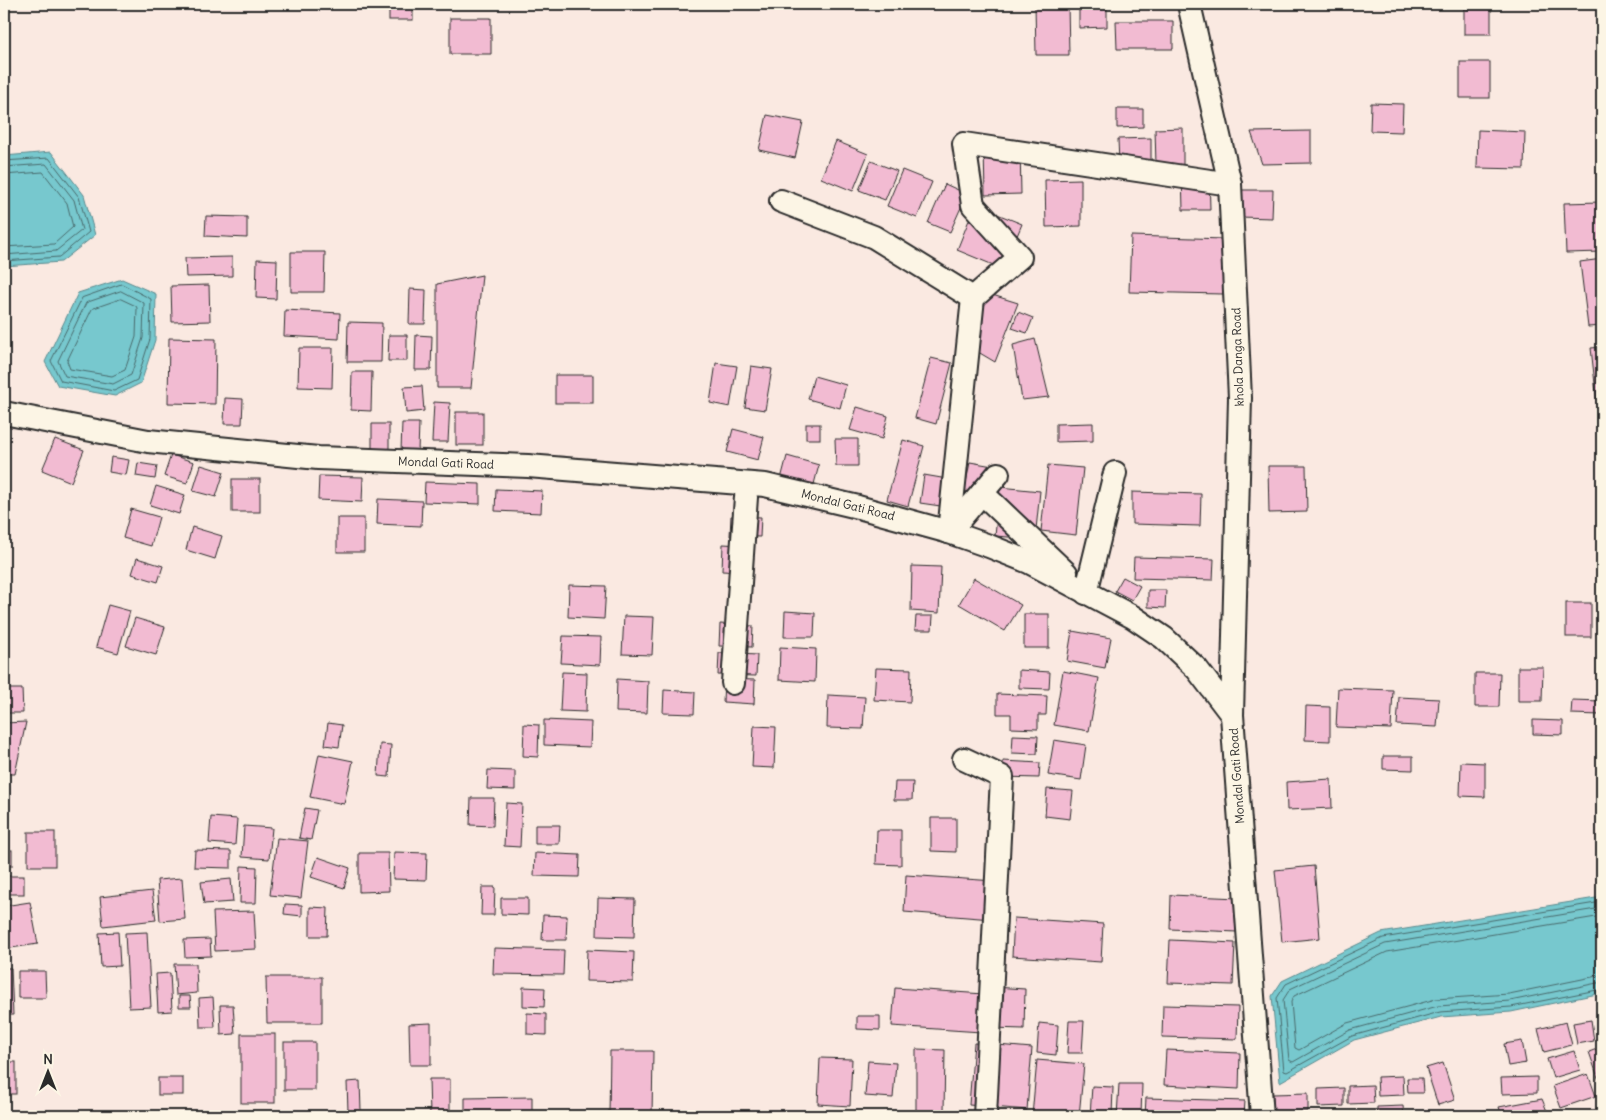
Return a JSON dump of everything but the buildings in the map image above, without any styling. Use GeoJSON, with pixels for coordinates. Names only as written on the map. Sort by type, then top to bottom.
{"type":"FeatureCollection","features":[{"type":"Feature","properties":{"kind":"street","name":"khola Danga Road"},"geometry":{"type":"LineString","coordinates":[[1188,4],[1230,184],[1240,398],[1232,714]]}},
{"type":"Feature","properties":{"kind":"street"},"geometry":{"type":"LineString","coordinates":[[948,532],[973,298],[1020,257],[973,205],[964,144],[1230,184]]}},
{"type":"Feature","properties":{"kind":"street"},"geometry":{"type":"LineString","coordinates":[[781,201],[874,237],[973,298]]}},
{"type":"Feature","properties":{"kind":"street","name":"Mondal Gati Road"},"geometry":{"type":"LineString","coordinates":[[4,413],[148,441],[308,457],[528,466],[765,485],[858,507],[948,532],[1029,562],[1133,617],[1164,638],[1197,669],[1232,714],[1262,1116]]}},
{"type":"Feature","properties":{"kind":"street"},"geometry":{"type":"LineString","coordinates":[[1086,593],[1115,473]]}},
{"type":"Feature","properties":{"kind":"street"},"geometry":{"type":"LineString","coordinates":[[948,532],[998,474]]}},
{"type":"Feature","properties":{"kind":"street"},"geometry":{"type":"LineString","coordinates":[[982,493],[1086,593]]}},
{"type":"Feature","properties":{"kind":"street"},"geometry":{"type":"LineString","coordinates":[[733,683],[746,497]]}},
{"type":"Feature","properties":{"kind":"street"},"geometry":{"type":"LineString","coordinates":[[964,759],[1002,776],[986,1116]]}},
{"type":"Feature","properties":{"kind":"water"},"geometry":{"type":"Polygon","coordinates":[[[51,152],[84,195],[95,235],[61,262],[4,266],[4,156],[51,152]]]}},
{"type":"Feature","properties":{"kind":"water"},"geometry":{"type":"Polygon","coordinates":[[[122,279],[156,294],[155,340],[141,383],[115,396],[58,386],[45,362],[78,293],[122,279]]]}},
{"type":"Feature","properties":{"kind":"water"},"geometry":{"type":"Polygon","coordinates":[[[1602,897],[1602,993],[1511,1012],[1441,1017],[1354,1040],[1280,1082],[1272,996],[1282,981],[1381,933],[1602,897]]]}}]}
